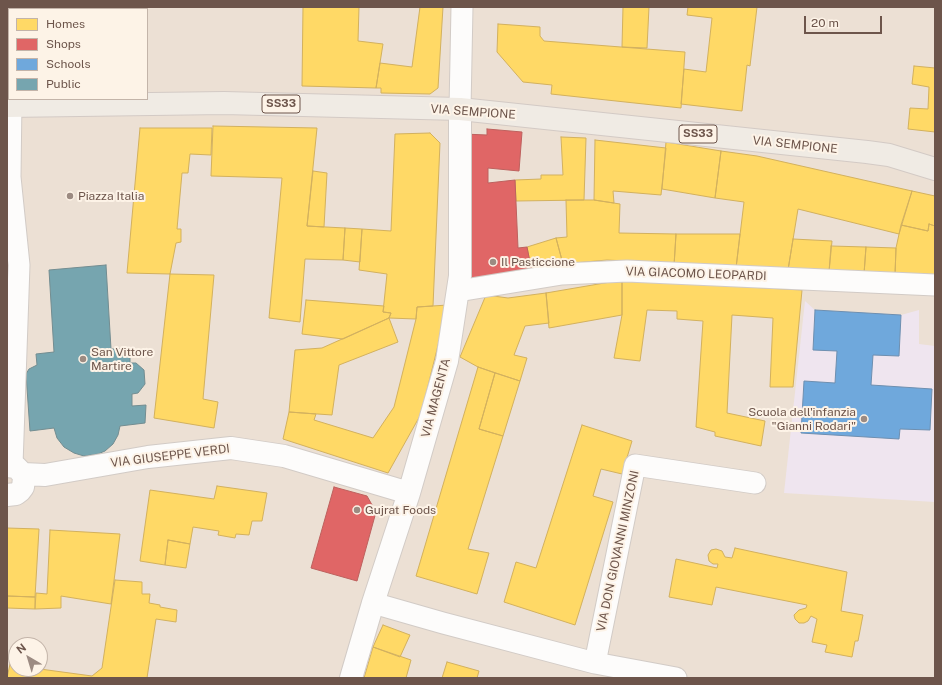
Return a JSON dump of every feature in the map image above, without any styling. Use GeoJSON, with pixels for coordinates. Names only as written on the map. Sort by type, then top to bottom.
{"type":"FeatureCollection","features":[{"type":"Feature","properties":{"kind":"main road","name":"VIA SEMPIONE"},"geometry":{"type":"LineString","coordinates":[[10,103],[224,103],[460,109],[889,155],[935,168]]}},
{"type":"Feature","properties":{"kind":"street"},"geometry":{"type":"LineString","coordinates":[[460,109],[462,7]]}},
{"type":"Feature","properties":{"kind":"street"},"geometry":{"type":"LineString","coordinates":[[10,103],[10,177],[19,265],[14,477]]}},
{"type":"Feature","properties":{"kind":"street","name":"VIA MAGENTA"},"geometry":{"type":"LineString","coordinates":[[351,678],[373,603],[409,493],[447,361],[460,276],[460,109]]}},
{"type":"Feature","properties":{"kind":"street","name":"VIA GIACOMO LEOPARDI"},"geometry":{"type":"LineString","coordinates":[[458,291],[562,274],[627,271],[935,285]]}},
{"type":"Feature","properties":{"kind":"street","name":"VIA GIUSEPPE VERDI"},"geometry":{"type":"LineString","coordinates":[[14,477],[45,475],[148,457],[231,448],[284,456],[409,493]]}},
{"type":"Feature","properties":{"kind":"street","name":"VIA DON GIOVANNI MINZONI"},"geometry":{"type":"LineString","coordinates":[[594,663],[636,465],[755,483]]}},
{"type":"Feature","properties":{"kind":"street"},"geometry":{"type":"LineString","coordinates":[[373,603],[594,663],[676,678]]}},
{"type":"Feature","properties":{"kind":"shaded area"},"geometry":{"type":"Polygon","coordinates":[[[7,7],[935,7],[935,166],[460,105],[7,102],[7,7]]]}},
{"type":"Feature","properties":{"kind":"shaded area"},"geometry":{"type":"Polygon","coordinates":[[[7,109],[459,113],[456,292],[346,678],[7,678],[7,109]]]}},
{"type":"Feature","properties":{"kind":"shaded area"},"geometry":{"type":"Polygon","coordinates":[[[461,113],[886,159],[935,173],[935,678],[357,678],[452,361],[461,113]]]}},
{"type":"Feature","properties":{"kind":"shaded area","name":"Scuola dell'infanzia \"Gianni Rodari\""},"geometry":{"type":"Polygon","coordinates":[[[805,301],[815,310],[901,315],[919,310],[919,344],[935,346],[935,502],[784,493],[805,301]]]}},
{"type":"Feature","properties":{"kind":"building: Homes"},"geometry":{"type":"Polygon","coordinates":[[[303,7],[359,7],[358,41],[383,44],[376,88],[302,86],[303,7]]]}},
{"type":"Feature","properties":{"kind":"building: Homes"},"geometry":{"type":"Polygon","coordinates":[[[420,7],[443,7],[438,88],[430,94],[381,93],[381,88],[376,88],[380,63],[412,67],[420,7]]]}},
{"type":"Feature","properties":{"kind":"building: Homes"},"geometry":{"type":"Polygon","coordinates":[[[623,7],[649,7],[647,48],[622,47],[623,7]]]}},
{"type":"Feature","properties":{"kind":"building: Homes"},"geometry":{"type":"Polygon","coordinates":[[[688,7],[757,7],[750,66],[747,65],[742,111],[681,104],[684,69],[706,72],[712,18],[687,15],[688,7]]]}},
{"type":"Feature","properties":{"kind":"building: Homes"},"geometry":{"type":"Polygon","coordinates":[[[498,24],[540,27],[540,36],[544,41],[685,52],[681,108],[551,94],[552,85],[523,82],[497,52],[498,24]]]}},
{"type":"Feature","properties":{"kind":"building: Homes"},"geometry":{"type":"Polygon","coordinates":[[[914,66],[935,68],[935,132],[908,129],[910,108],[928,109],[929,87],[912,84],[914,66]]]}},
{"type":"Feature","properties":{"kind":"building: Homes"},"geometry":{"type":"Polygon","coordinates":[[[213,126],[317,128],[307,226],[345,228],[343,260],[305,259],[300,322],[269,318],[282,178],[211,176],[213,126]]]}},
{"type":"Feature","properties":{"kind":"building: Homes"},"geometry":{"type":"Polygon","coordinates":[[[140,128],[212,128],[211,155],[190,154],[188,173],[182,173],[177,229],[181,229],[181,242],[176,243],[170,274],[127,273],[140,128]]]}},
{"type":"Feature","properties":{"kind":"building: Homes"},"geometry":{"type":"Polygon","coordinates":[[[430,133],[440,143],[433,306],[417,307],[416,319],[389,318],[391,313],[383,312],[387,274],[359,270],[362,229],[391,231],[395,134],[430,133]]]}},
{"type":"Feature","properties":{"kind":"building: Homes"},"geometry":{"type":"Polygon","coordinates":[[[561,137],[586,138],[584,200],[516,201],[515,180],[541,179],[541,175],[563,175],[561,137]]]}},
{"type":"Feature","properties":{"kind":"building: Homes"},"geometry":{"type":"Polygon","coordinates":[[[595,140],[666,148],[661,195],[613,191],[614,203],[594,200],[595,140]]]}},
{"type":"Feature","properties":{"kind":"building: Homes"},"geometry":{"type":"Polygon","coordinates":[[[666,142],[721,151],[715,198],[662,189],[666,142]]]}},
{"type":"Feature","properties":{"kind":"building: Homes"},"geometry":{"type":"Polygon","coordinates":[[[721,151],[757,156],[912,191],[899,234],[798,209],[788,270],[736,268],[744,202],[715,198],[721,151]]]}},
{"type":"Feature","properties":{"kind":"building: Homes"},"geometry":{"type":"Polygon","coordinates":[[[313,171],[327,173],[324,227],[307,226],[313,171]]]}},
{"type":"Feature","properties":{"kind":"building: Homes"},"geometry":{"type":"Polygon","coordinates":[[[912,191],[935,196],[935,226],[929,224],[928,231],[901,225],[912,191]]]}},
{"type":"Feature","properties":{"kind":"building: Homes"},"geometry":{"type":"Polygon","coordinates":[[[566,200],[594,200],[620,204],[619,233],[676,234],[674,266],[661,263],[607,260],[563,264],[556,238],[567,237],[566,200]]]}},
{"type":"Feature","properties":{"kind":"building: Homes"},"geometry":{"type":"Polygon","coordinates":[[[929,224],[935,226],[935,277],[895,275],[896,248],[901,225],[928,231],[929,224]]]}},
{"type":"Feature","properties":{"kind":"building: Homes"},"geometry":{"type":"Polygon","coordinates":[[[345,228],[362,229],[360,262],[343,260],[345,228]]]}},
{"type":"Feature","properties":{"kind":"building: Homes"},"geometry":{"type":"Polygon","coordinates":[[[676,234],[740,234],[736,268],[674,266],[676,234]]]}},
{"type":"Feature","properties":{"kind":"building: Homes"},"geometry":{"type":"Polygon","coordinates":[[[556,238],[563,264],[532,272],[527,247],[556,238]]]}},
{"type":"Feature","properties":{"kind":"building: Homes"},"geometry":{"type":"Polygon","coordinates":[[[793,239],[832,241],[829,272],[788,270],[793,239]]]}},
{"type":"Feature","properties":{"kind":"building: Homes"},"geometry":{"type":"Polygon","coordinates":[[[831,246],[866,247],[864,274],[829,272],[831,246]]]}},
{"type":"Feature","properties":{"kind":"building: Homes"},"geometry":{"type":"Polygon","coordinates":[[[866,247],[896,248],[895,275],[864,274],[866,247]]]}},
{"type":"Feature","properties":{"kind":"building: Homes"},"geometry":{"type":"Polygon","coordinates":[[[170,274],[214,275],[203,399],[218,402],[214,428],[154,418],[170,274]]]}},
{"type":"Feature","properties":{"kind":"building: Homes"},"geometry":{"type":"Polygon","coordinates":[[[622,280],[622,315],[549,328],[546,293],[622,280]]]}},
{"type":"Feature","properties":{"kind":"building: Homes"},"geometry":{"type":"Polygon","coordinates":[[[622,280],[802,290],[793,387],[770,387],[773,318],[732,315],[727,413],[765,421],[761,446],[715,436],[715,432],[696,427],[703,321],[677,319],[677,311],[647,310],[640,361],[614,358],[622,315],[622,280]]]}},
{"type":"Feature","properties":{"kind":"building: Homes"},"geometry":{"type":"Polygon","coordinates":[[[546,293],[549,323],[525,326],[514,355],[527,358],[520,381],[478,367],[460,357],[486,295],[508,298],[546,293]]]}},
{"type":"Feature","properties":{"kind":"building: Homes"},"geometry":{"type":"Polygon","coordinates":[[[306,300],[384,306],[383,312],[391,313],[389,318],[343,339],[302,334],[306,300]]]}},
{"type":"Feature","properties":{"kind":"building: Homes"},"geometry":{"type":"Polygon","coordinates":[[[448,305],[421,414],[388,473],[283,439],[289,412],[316,414],[314,420],[373,438],[394,407],[416,319],[417,307],[448,305]]]}},
{"type":"Feature","properties":{"kind":"building: Homes"},"geometry":{"type":"Polygon","coordinates":[[[389,318],[398,342],[339,365],[332,415],[289,412],[295,350],[322,348],[389,318]]]}},
{"type":"Feature","properties":{"kind":"building: Homes"},"geometry":{"type":"Polygon","coordinates":[[[478,367],[495,373],[479,429],[503,436],[468,549],[489,553],[477,594],[416,576],[478,367]]]}},
{"type":"Feature","properties":{"kind":"building: Homes"},"geometry":{"type":"Polygon","coordinates":[[[495,373],[520,381],[503,436],[479,429],[495,373]]]}},
{"type":"Feature","properties":{"kind":"building: Homes"},"geometry":{"type":"Polygon","coordinates":[[[582,425],[632,441],[622,474],[601,469],[593,496],[613,502],[575,625],[504,602],[516,562],[536,568],[582,425]]]}},
{"type":"Feature","properties":{"kind":"building: Homes"},"geometry":{"type":"Polygon","coordinates":[[[217,486],[267,493],[262,521],[252,521],[249,535],[236,534],[235,538],[218,535],[219,531],[193,527],[190,544],[168,540],[165,565],[140,561],[150,490],[214,499],[217,486]]]}},
{"type":"Feature","properties":{"kind":"building: Homes"},"geometry":{"type":"Polygon","coordinates":[[[7,528],[39,529],[35,597],[7,596],[7,528]]]}},
{"type":"Feature","properties":{"kind":"building: Homes"},"geometry":{"type":"Polygon","coordinates":[[[50,530],[120,534],[111,604],[61,596],[61,608],[35,609],[36,593],[47,594],[50,530]]]}},
{"type":"Feature","properties":{"kind":"building: Homes"},"geometry":{"type":"Polygon","coordinates":[[[168,540],[190,544],[186,568],[165,565],[168,540]]]}},
{"type":"Feature","properties":{"kind":"building: Homes"},"geometry":{"type":"Polygon","coordinates":[[[735,548],[847,572],[841,611],[863,615],[858,641],[855,641],[852,657],[825,652],[827,645],[812,642],[817,619],[811,616],[808,621],[799,623],[795,619],[794,615],[799,610],[806,608],[807,605],[716,587],[712,605],[669,597],[676,559],[717,568],[718,564],[713,564],[709,561],[708,555],[711,550],[716,549],[722,551],[725,557],[732,558],[735,548]]]}},
{"type":"Feature","properties":{"kind":"building: Homes"},"geometry":{"type":"Polygon","coordinates":[[[115,580],[142,582],[142,594],[150,594],[149,603],[160,605],[160,607],[177,610],[176,622],[156,619],[147,678],[7,678],[8,673],[8,677],[48,677],[48,670],[92,676],[102,668],[115,580]]]}},
{"type":"Feature","properties":{"kind":"building: Homes"},"geometry":{"type":"Polygon","coordinates":[[[7,596],[35,597],[35,609],[7,608],[7,596]]]}},
{"type":"Feature","properties":{"kind":"building: Homes"},"geometry":{"type":"Polygon","coordinates":[[[383,625],[410,635],[400,657],[373,647],[383,625]]]}},
{"type":"Feature","properties":{"kind":"building: Homes"},"geometry":{"type":"Polygon","coordinates":[[[373,647],[411,660],[406,678],[364,678],[373,647]]]}},
{"type":"Feature","properties":{"kind":"building: Homes"},"geometry":{"type":"Polygon","coordinates":[[[447,662],[479,671],[477,678],[442,678],[447,662]]]}},
{"type":"Feature","properties":{"kind":"building: Shops"},"geometry":{"type":"Polygon","coordinates":[[[487,129],[522,132],[519,171],[488,168],[488,183],[515,180],[518,248],[527,247],[532,272],[470,281],[463,134],[487,135],[487,129]]]}},
{"type":"Feature","properties":{"kind":"building: Shops"},"geometry":{"type":"Polygon","coordinates":[[[334,487],[367,496],[376,512],[357,581],[311,568],[334,487]]]}},
{"type":"Feature","properties":{"kind":"building: Schools"},"geometry":{"type":"Polygon","coordinates":[[[815,310],[901,315],[899,356],[873,355],[871,385],[932,389],[930,430],[900,429],[899,439],[801,433],[804,381],[835,383],[837,351],[813,350],[815,310]]]}},
{"type":"Feature","properties":{"kind":"building: Public","name":"San Vittore Martire"},"geometry":{"type":"Polygon","coordinates":[[[106,265],[111,349],[130,349],[130,363],[136,363],[144,370],[145,384],[138,393],[132,394],[132,406],[146,405],[145,423],[120,426],[118,435],[113,444],[105,451],[98,454],[84,456],[74,453],[64,447],[57,438],[54,428],[30,431],[26,374],[29,369],[37,365],[36,354],[54,352],[49,270],[106,265]]]}},
{"type":"Feature","properties":{"kind":"place","name":"Piazza Italia"},"geometry":{"type":"Point","coordinates":[70,196]}},
{"type":"Feature","properties":{"kind":"place","name":"Il Pasticcione"},"geometry":{"type":"Point","coordinates":[493,262]}},
{"type":"Feature","properties":{"kind":"place","name":"San Vittore Martire"},"geometry":{"type":"Point","coordinates":[83,359]}},
{"type":"Feature","properties":{"kind":"place","name":"Scuola dell'infanzia \"Gianni Rodari\""},"geometry":{"type":"Point","coordinates":[864,419]}},
{"type":"Feature","properties":{"kind":"place","name":"Gujrat Foods"},"geometry":{"type":"Point","coordinates":[357,510]}}]}
